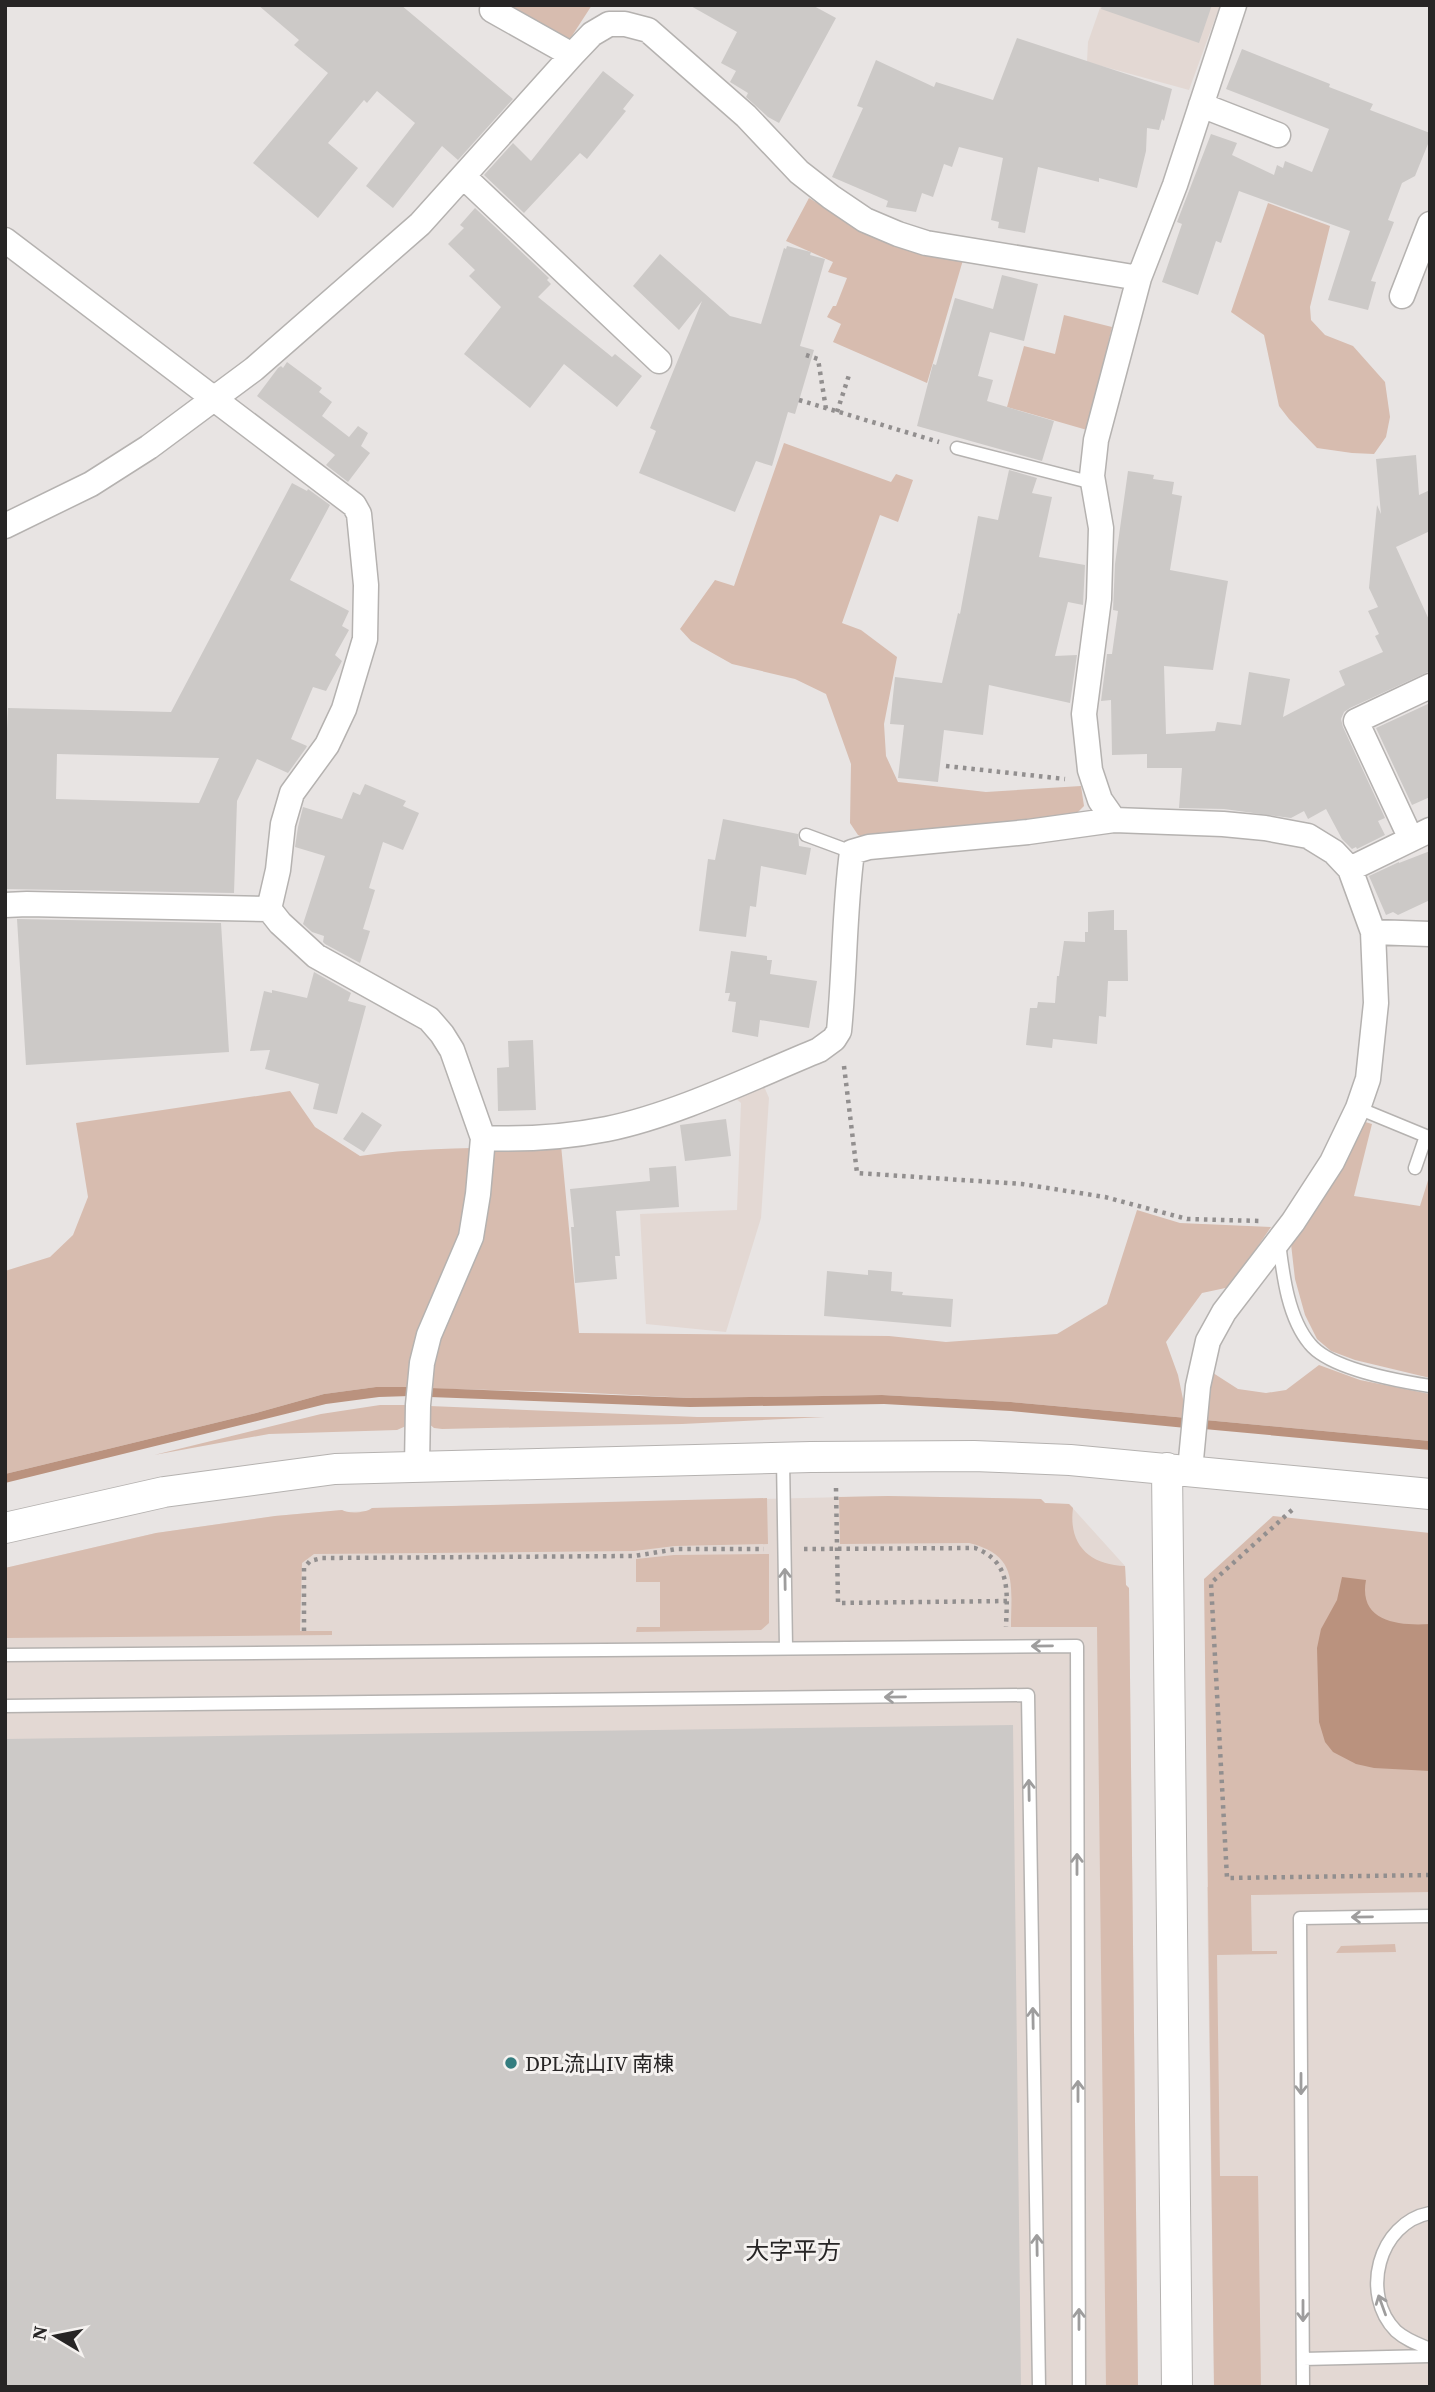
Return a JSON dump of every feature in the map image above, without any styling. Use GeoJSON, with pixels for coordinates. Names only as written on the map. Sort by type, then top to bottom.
{"type":"FeatureCollection","features":[{"type":"Feature","properties":{"kind":"street"},"geometry":{"type":"LineString","coordinates":[[1114,820],[1100,800],[1090,770],[1084,714],[1099,599],[1101,528],[1092,476],[1097,440],[1139,278],[1175,185],[1234,5]]}},
{"type":"Feature","properties":{"kind":"street"},"geometry":{"type":"LineString","coordinates":[[489,7],[572,55]]}},
{"type":"Feature","properties":{"kind":"street"},"geometry":{"type":"LineString","coordinates":[[5,526],[91,484],[149,447],[254,369],[420,224],[572,55],[592,34],[609,24],[625,24],[648,30],[746,116],[799,172],[865,220],[926,243],[1139,278]]}},
{"type":"Feature","properties":{"kind":"street"},"geometry":{"type":"LineString","coordinates":[[1201,105],[1278,135]]}},
{"type":"Feature","properties":{"kind":"street"},"geometry":{"type":"LineString","coordinates":[[464,177],[659,361]]}},
{"type":"Feature","properties":{"kind":"street"},"geometry":{"type":"LineString","coordinates":[[1402,296],[1430,225]]}},
{"type":"Feature","properties":{"kind":"street"},"geometry":{"type":"LineString","coordinates":[[5,240],[354,505],[359,514],[366,585],[365,639],[344,709],[327,745],[292,793],[283,824],[278,870],[269,909]]}},
{"type":"Feature","properties":{"kind":"street"},"geometry":{"type":"LineString","coordinates":[[1350,869],[1420,835],[1356,720],[1430,685]]}},
{"type":"Feature","properties":{"kind":"street"},"geometry":{"type":"LineString","coordinates":[[483,1138],[539,1138],[607,1129],[666,1112],[819,1050],[834,1039],[839,1031],[847,925],[847,885],[852,852],[869,847],[1028,832],[1114,820],[1244,826],[1308,836],[1334,852],[1350,869],[1373,932],[1376,1003],[1368,1079],[1358,1108],[1332,1162],[1224,1312],[1208,1341],[1198,1386],[1196,1423],[1178,1469],[1177,2387]]}},
{"type":"Feature","properties":{"kind":"street"},"geometry":{"type":"LineString","coordinates":[[5,905],[269,909]]}},
{"type":"Feature","properties":{"kind":"street"},"geometry":{"type":"LineString","coordinates":[[269,909],[280,923],[316,956],[429,1019],[452,1050],[483,1138],[471,1237],[429,1335],[422,1363],[417,1467]]}},
{"type":"Feature","properties":{"kind":"street"},"geometry":{"type":"LineString","coordinates":[[1373,932],[1430,934]]}},
{"type":"Feature","properties":{"kind":"street"},"geometry":{"type":"LineString","coordinates":[[5,1528],[164,1492],[335,1469],[783,1458],[974,1456],[1070,1460],[1430,1494]]}},
{"type":"Feature","properties":{"kind":"lane"},"geometry":{"type":"LineString","coordinates":[[957,448],[1093,483]]}},
{"type":"Feature","properties":{"kind":"lane"},"geometry":{"type":"LineString","coordinates":[[806,835],[852,852]]}},
{"type":"Feature","properties":{"kind":"lane"},"geometry":{"type":"LineString","coordinates":[[1358,1108],[1426,1136],[1415,1168]]}},
{"type":"Feature","properties":{"kind":"lane"},"geometry":{"type":"LineString","coordinates":[[1285,1230],[1283,1272],[1295,1319],[1310,1346],[1349,1367],[1430,1386]]}},
{"type":"Feature","properties":{"kind":"lane"},"geometry":{"type":"LineString","coordinates":[[783,1458],[786,1647]]}},
{"type":"Feature","properties":{"kind":"lane"},"geometry":{"type":"LineString","coordinates":[[5,1655],[1077,1646],[1079,2387]]}},
{"type":"Feature","properties":{"kind":"lane"},"geometry":{"type":"LineString","coordinates":[[5,1706],[1028,1695],[1039,2387]]}},
{"type":"Feature","properties":{"kind":"lane"},"geometry":{"type":"LineString","coordinates":[[1303,2387],[1300,1918],[1430,1916]]}},
{"type":"Feature","properties":{"kind":"lane"},"geometry":{"type":"LineString","coordinates":[[1430,2213],[1404,2225],[1388,2242],[1378,2264],[1376,2288],[1382,2311],[1396,2330],[1411,2342],[1430,2349]]}},
{"type":"Feature","properties":{"kind":"lane"},"geometry":{"type":"LineString","coordinates":[[1303,2359],[1430,2356]]}},
{"type":"Feature","properties":{"kind":"path"},"geometry":{"type":"LineString","coordinates":[[806,355],[818,359],[826,408]]}},
{"type":"Feature","properties":{"kind":"path"},"geometry":{"type":"LineString","coordinates":[[837,412],[849,372]]}},
{"type":"Feature","properties":{"kind":"path"},"geometry":{"type":"LineString","coordinates":[[799,400],[957,448]]}},
{"type":"Feature","properties":{"kind":"path"},"geometry":{"type":"LineString","coordinates":[[946,766],[1094,782]]}},
{"type":"Feature","properties":{"kind":"path"},"geometry":{"type":"LineString","coordinates":[[839,1031],[856,1173],[1022,1184],[1105,1197],[1186,1219],[1285,1230]]}},
{"type":"Feature","properties":{"kind":"path"},"geometry":{"type":"LineString","coordinates":[[836,1488],[838,1603],[1006,1601]]}},
{"type":"Feature","properties":{"kind":"path"},"geometry":{"type":"LineString","coordinates":[[1292,1509],[1211,1583],[1227,1878],[1430,1875]]}},
{"type":"Feature","properties":{"kind":"path"},"geometry":{"type":"LineString","coordinates":[[304,1632],[304,1568],[310,1561],[322,1558],[634,1556],[677,1549],[836,1548],[975,1548],[994,1558],[1006,1582],[1006,1628]]}},
{"type":"Feature","properties":{"kind":"shaded area"},"geometry":{"type":"Polygon","coordinates":[[[500,5],[592,5],[568,42],[500,5]]]}},
{"type":"Feature","properties":{"kind":"shaded area"},"geometry":{"type":"Polygon","coordinates":[[[1101,5],[1220,5],[1189,90],[1087,62],[1088,42],[1101,5]]]}},
{"type":"Feature","properties":{"kind":"shaded area"},"geometry":{"type":"Polygon","coordinates":[[[809,198],[858,228],[963,260],[927,383],[833,342],[841,324],[827,317],[833,306],[836,306],[847,278],[828,272],[833,262],[786,241],[809,198]]]}},
{"type":"Feature","properties":{"kind":"shaded area"},"geometry":{"type":"Polygon","coordinates":[[[1268,203],[1330,226],[1310,307],[1311,320],[1325,335],[1353,346],[1385,382],[1390,417],[1386,437],[1374,454],[1317,448],[1279,406],[1264,335],[1231,312],[1268,203]]]}},
{"type":"Feature","properties":{"kind":"shaded area"},"geometry":{"type":"Polygon","coordinates":[[[1064,315],[1112,327],[1087,430],[1007,407],[1024,346],[1055,354],[1064,315]]]}},
{"type":"Feature","properties":{"kind":"shaded area"},"geometry":{"type":"Polygon","coordinates":[[[784,443],[891,482],[896,474],[913,480],[898,522],[880,515],[842,623],[861,630],[897,657],[884,724],[886,756],[898,782],[986,792],[1081,786],[1084,806],[1076,814],[1051,820],[863,837],[858,835],[850,823],[851,764],[826,694],[795,679],[732,664],[691,641],[680,629],[715,580],[734,586],[784,443]]]}},
{"type":"Feature","properties":{"kind":"shaded area"},"geometry":{"type":"Polygon","coordinates":[[[763,1084],[769,1098],[761,1218],[726,1332],[646,1324],[640,1214],[737,1210],[741,1103],[732,1095],[763,1084]]]}},
{"type":"Feature","properties":{"kind":"shaded area"},"geometry":{"type":"Polygon","coordinates":[[[290,1091],[315,1127],[360,1156],[435,1149],[561,1145],[579,1333],[889,1336],[946,1342],[1057,1334],[1107,1304],[1137,1210],[1180,1223],[1271,1227],[1230,1287],[1202,1293],[1166,1342],[1178,1375],[1187,1418],[1011,1402],[882,1395],[691,1398],[376,1387],[324,1394],[5,1474],[5,1271],[50,1257],[73,1235],[88,1197],[76,1123],[290,1091]]]}},
{"type":"Feature","properties":{"kind":"shaded area"},"geometry":{"type":"Polygon","coordinates":[[[1362,1121],[1372,1124],[1354,1196],[1420,1206],[1430,1174],[1430,1378],[1355,1360],[1331,1351],[1317,1339],[1305,1315],[1295,1279],[1291,1244],[1362,1121]]]}},
{"type":"Feature","properties":{"kind":"shaded area"},"geometry":{"type":"Polygon","coordinates":[[[1319,1365],[1360,1380],[1430,1394],[1430,1441],[1205,1420],[1210,1371],[1238,1389],[1266,1393],[1286,1390],[1319,1365]]]}},
{"type":"Feature","properties":{"kind":"shaded area"},"geometry":{"type":"Polygon","coordinates":[[[376,1387],[411,1387],[410,1396],[326,1404],[5,1483],[5,1474],[324,1394],[376,1387]]]}},
{"type":"Feature","properties":{"kind":"shaded area"},"geometry":{"type":"Polygon","coordinates":[[[430,1388],[691,1398],[882,1395],[1011,1402],[1187,1418],[1186,1428],[1011,1411],[884,1404],[690,1407],[430,1397],[430,1388]]]}},
{"type":"Feature","properties":{"kind":"shaded area"},"geometry":{"type":"Polygon","coordinates":[[[380,1405],[409,1405],[406,1426],[397,1430],[269,1434],[154,1455],[321,1414],[380,1405]]]}},
{"type":"Feature","properties":{"kind":"shaded area"},"geometry":{"type":"Polygon","coordinates":[[[429,1406],[697,1417],[825,1417],[682,1424],[442,1429],[434,1428],[428,1423],[429,1406]]]}},
{"type":"Feature","properties":{"kind":"shaded area"},"geometry":{"type":"Polygon","coordinates":[[[1205,1420],[1430,1441],[1430,1450],[1204,1429],[1205,1420]]]}},
{"type":"Feature","properties":{"kind":"shaded area","name":"DPL流山IV 南棟"},"geometry":{"type":"Polygon","coordinates":[[[888,1496],[1041,1499],[1045,1503],[1069,1504],[1125,1566],[1126,1585],[1129,1588],[1138,2387],[5,2387],[5,1568],[156,1533],[275,1516],[342,1510],[346,1512],[369,1511],[372,1508],[888,1496]]]}},
{"type":"Feature","properties":{"kind":"shaded area"},"geometry":{"type":"Polygon","coordinates":[[[839,1497],[1041,1499],[1045,1503],[1069,1504],[1073,1508],[1074,1533],[1084,1550],[1101,1562],[1125,1566],[1126,1585],[1129,1588],[1138,2387],[1106,2387],[1097,1627],[1011,1627],[1009,1574],[997,1555],[985,1548],[969,1543],[840,1544],[839,1497]]]}},
{"type":"Feature","properties":{"kind":"shaded area"},"geometry":{"type":"Polygon","coordinates":[[[767,1498],[768,1544],[675,1546],[634,1551],[314,1554],[302,1563],[300,1631],[332,1631],[332,1635],[5,1638],[5,1568],[156,1533],[275,1516],[342,1510],[357,1512],[372,1508],[767,1498]]]}},
{"type":"Feature","properties":{"kind":"shaded area"},"geometry":{"type":"Polygon","coordinates":[[[1273,1516],[1430,1533],[1430,1892],[1251,1895],[1252,1951],[1277,1951],[1277,1954],[1217,1955],[1220,2176],[1258,2176],[1261,2387],[1214,2387],[1204,1579],[1273,1516]]]}},
{"type":"Feature","properties":{"kind":"shaded area"},"geometry":{"type":"Polygon","coordinates":[[[769,1554],[769,1623],[761,1630],[636,1632],[637,1627],[660,1627],[660,1582],[636,1582],[636,1559],[674,1555],[769,1554]]]}},
{"type":"Feature","properties":{"kind":"shaded area"},"geometry":{"type":"Polygon","coordinates":[[[1342,1577],[1366,1580],[1365,1594],[1368,1605],[1383,1618],[1406,1624],[1430,1624],[1430,1771],[1374,1768],[1356,1764],[1333,1752],[1325,1742],[1319,1722],[1317,1648],[1321,1629],[1337,1600],[1342,1577]]]}},
{"type":"Feature","properties":{"kind":"shaded area"},"geometry":{"type":"Polygon","coordinates":[[[1430,1884],[1430,2387],[1214,2387],[1207,1887],[1430,1884]]]}},
{"type":"Feature","properties":{"kind":"shaded area"},"geometry":{"type":"Polygon","coordinates":[[[1395,1944],[1396,1952],[1336,1953],[1341,1946],[1395,1944]]]}},
{"type":"Feature","properties":{"kind":"building"},"geometry":{"type":"Polygon","coordinates":[[[258,5],[401,5],[513,99],[458,160],[442,146],[393,208],[366,186],[415,123],[377,91],[367,103],[364,100],[328,143],[358,168],[318,218],[253,163],[328,73],[294,45],[299,40],[258,5]]]}},
{"type":"Feature","properties":{"kind":"building"},"geometry":{"type":"Polygon","coordinates":[[[689,5],[812,5],[836,18],[779,123],[746,97],[748,93],[730,82],[736,71],[721,63],[737,32],[689,5]]]}},
{"type":"Feature","properties":{"kind":"building"},"geometry":{"type":"Polygon","coordinates":[[[1102,5],[1212,5],[1199,43],[1101,9],[1102,5]]]}},
{"type":"Feature","properties":{"kind":"building"},"geometry":{"type":"Polygon","coordinates":[[[1017,38],[1172,89],[1159,130],[1147,128],[1146,151],[1137,188],[1038,167],[1025,233],[998,228],[999,222],[991,220],[1003,158],[959,147],[952,167],[944,164],[933,197],[922,193],[916,212],[886,207],[888,201],[832,177],[863,108],[857,106],[876,60],[934,87],[936,82],[993,100],[1017,38]]]}},
{"type":"Feature","properties":{"kind":"building"},"geometry":{"type":"Polygon","coordinates":[[[1242,49],[1330,84],[1329,87],[1373,104],[1370,110],[1430,133],[1415,176],[1402,183],[1388,220],[1394,222],[1371,281],[1376,282],[1368,310],[1328,300],[1350,231],[1239,191],[1221,243],[1216,241],[1198,295],[1162,282],[1182,224],[1177,222],[1211,134],[1237,143],[1232,155],[1274,175],[1277,165],[1283,168],[1285,161],[1312,172],[1329,129],[1226,89],[1242,49]]]}},
{"type":"Feature","properties":{"kind":"building"},"geometry":{"type":"Polygon","coordinates":[[[603,71],[634,95],[623,109],[626,111],[587,159],[580,153],[524,213],[484,175],[513,143],[531,161],[603,71]]]}},
{"type":"Feature","properties":{"kind":"building"},"geometry":{"type":"Polygon","coordinates":[[[475,208],[549,278],[547,280],[551,284],[538,297],[612,357],[615,354],[642,376],[617,407],[564,364],[530,408],[464,354],[501,307],[469,276],[475,270],[448,244],[464,228],[460,225],[475,208]]]}},
{"type":"Feature","properties":{"kind":"building"},"geometry":{"type":"Polygon","coordinates":[[[787,246],[825,259],[800,346],[814,350],[795,414],[788,412],[772,466],[756,461],[735,512],[639,473],[656,431],[650,428],[702,301],[679,330],[633,286],[660,254],[730,316],[761,324],[784,248],[787,246]]]}},
{"type":"Feature","properties":{"kind":"building"},"geometry":{"type":"Polygon","coordinates":[[[1002,275],[1038,284],[1024,341],[990,332],[978,376],[993,380],[987,401],[1054,421],[1042,461],[917,426],[933,364],[936,365],[955,298],[993,309],[1002,275]]]}},
{"type":"Feature","properties":{"kind":"building"},"geometry":{"type":"Polygon","coordinates":[[[287,362],[322,388],[319,392],[332,402],[322,416],[349,437],[358,426],[368,433],[361,446],[370,453],[348,482],[326,465],[335,455],[257,396],[278,368],[283,368],[287,362]]]}},
{"type":"Feature","properties":{"kind":"building"},"geometry":{"type":"Polygon","coordinates":[[[1416,455],[1419,495],[1430,490],[1430,531],[1396,547],[1430,622],[1430,671],[1350,708],[1344,712],[1341,719],[1385,818],[1378,821],[1385,835],[1352,849],[1342,839],[1326,809],[1308,819],[1304,811],[1291,818],[1224,809],[1179,808],[1182,768],[1147,768],[1147,754],[1112,755],[1111,700],[1101,701],[1107,654],[1112,654],[1118,611],[1113,610],[1115,564],[1128,471],[1154,475],[1153,479],[1174,482],[1172,494],[1182,496],[1170,570],[1228,581],[1213,670],[1164,666],[1166,734],[1215,731],[1217,722],[1241,725],[1249,672],[1290,679],[1283,717],[1345,685],[1339,671],[1383,652],[1375,636],[1379,634],[1368,611],[1378,607],[1369,588],[1377,505],[1381,514],[1376,459],[1416,455]]]}},
{"type":"Feature","properties":{"kind":"building"},"geometry":{"type":"Polygon","coordinates":[[[1009,470],[1037,478],[1032,493],[1052,497],[1039,557],[1085,565],[1083,605],[1068,602],[1055,656],[1077,655],[1070,703],[989,685],[983,735],[944,730],[938,782],[898,778],[904,725],[890,724],[895,677],[942,683],[958,613],[960,614],[978,516],[998,520],[1009,470]]]}},
{"type":"Feature","properties":{"kind":"building"},"geometry":{"type":"Polygon","coordinates":[[[292,483],[307,491],[308,489],[330,505],[290,580],[349,611],[342,626],[349,630],[335,655],[342,661],[326,691],[313,687],[291,739],[307,746],[306,748],[288,773],[257,759],[237,801],[234,893],[5,889],[8,708],[171,712],[292,483]],[[57,754],[56,799],[199,803],[219,758],[57,754]]]}},
{"type":"Feature","properties":{"kind":"building"},"geometry":{"type":"Polygon","coordinates":[[[1430,703],[1430,797],[1412,805],[1376,728],[1430,703]]]}},
{"type":"Feature","properties":{"kind":"building"},"geometry":{"type":"Polygon","coordinates":[[[365,784],[406,801],[403,806],[419,813],[403,850],[383,842],[369,888],[375,890],[363,929],[370,931],[360,963],[325,944],[324,936],[312,932],[303,924],[325,856],[295,847],[303,807],[342,819],[353,792],[360,795],[365,784]]]}},
{"type":"Feature","properties":{"kind":"building"},"geometry":{"type":"Polygon","coordinates":[[[723,819],[798,834],[799,846],[811,848],[806,875],[761,866],[756,907],[750,906],[746,937],[699,931],[708,859],[715,860],[723,819]]]}},
{"type":"Feature","properties":{"kind":"building"},"geometry":{"type":"Polygon","coordinates":[[[1430,851],[1430,900],[1398,915],[1393,912],[1386,915],[1369,876],[1430,851]]]}},
{"type":"Feature","properties":{"kind":"building"},"geometry":{"type":"Polygon","coordinates":[[[1114,910],[1114,930],[1127,930],[1128,981],[1108,981],[1106,1017],[1099,1016],[1097,1044],[1053,1039],[1052,1048],[1026,1045],[1030,1008],[1037,1008],[1038,1002],[1055,1003],[1064,941],[1085,942],[1088,912],[1114,910]]]}},
{"type":"Feature","properties":{"kind":"building"},"geometry":{"type":"Polygon","coordinates":[[[17,919],[221,923],[229,1052],[26,1065],[17,919]]]}},
{"type":"Feature","properties":{"kind":"building"},"geometry":{"type":"Polygon","coordinates":[[[731,951],[767,956],[767,960],[772,960],[770,974],[817,981],[809,1028],[760,1020],[758,1037],[732,1032],[736,1002],[728,1001],[730,993],[725,993],[731,951]]]}},
{"type":"Feature","properties":{"kind":"building"},"geometry":{"type":"Polygon","coordinates":[[[314,972],[351,993],[348,1001],[366,1006],[337,1114],[313,1109],[319,1084],[265,1069],[270,1050],[250,1051],[264,991],[272,993],[272,990],[307,998],[314,972]]]}},
{"type":"Feature","properties":{"kind":"building"},"geometry":{"type":"Polygon","coordinates":[[[533,1040],[536,1110],[498,1111],[497,1068],[509,1067],[508,1041],[533,1040]]]}},
{"type":"Feature","properties":{"kind":"building"},"geometry":{"type":"Polygon","coordinates":[[[362,1112],[382,1125],[364,1152],[343,1139],[362,1112]]]}},
{"type":"Feature","properties":{"kind":"building"},"geometry":{"type":"Polygon","coordinates":[[[726,1119],[731,1156],[685,1161],[680,1125],[726,1119]]]}},
{"type":"Feature","properties":{"kind":"building"},"geometry":{"type":"Polygon","coordinates":[[[676,1166],[679,1207],[616,1211],[620,1256],[615,1256],[617,1279],[575,1283],[570,1189],[650,1181],[649,1168],[676,1166]]]}},
{"type":"Feature","properties":{"kind":"building"},"geometry":{"type":"Polygon","coordinates":[[[868,1270],[892,1272],[891,1291],[903,1292],[902,1295],[953,1299],[951,1327],[824,1316],[827,1271],[868,1275],[868,1270]]]}},
{"type":"Feature","properties":{"kind":"building","name":"DPL流山IV 南棟"},"geometry":{"type":"Polygon","coordinates":[[[1013,1725],[1021,2387],[5,2387],[5,1739],[1013,1725]]]}},
{"type":"Feature","properties":{"kind":"place","name":"DPL流山IV 南棟"},"geometry":{"type":"Point","coordinates":[511,2063]}},
{"type":"Feature","properties":{"kind":"district","name":"大字平方"},"geometry":{"type":"Point","coordinates":[793,2250]}}]}
